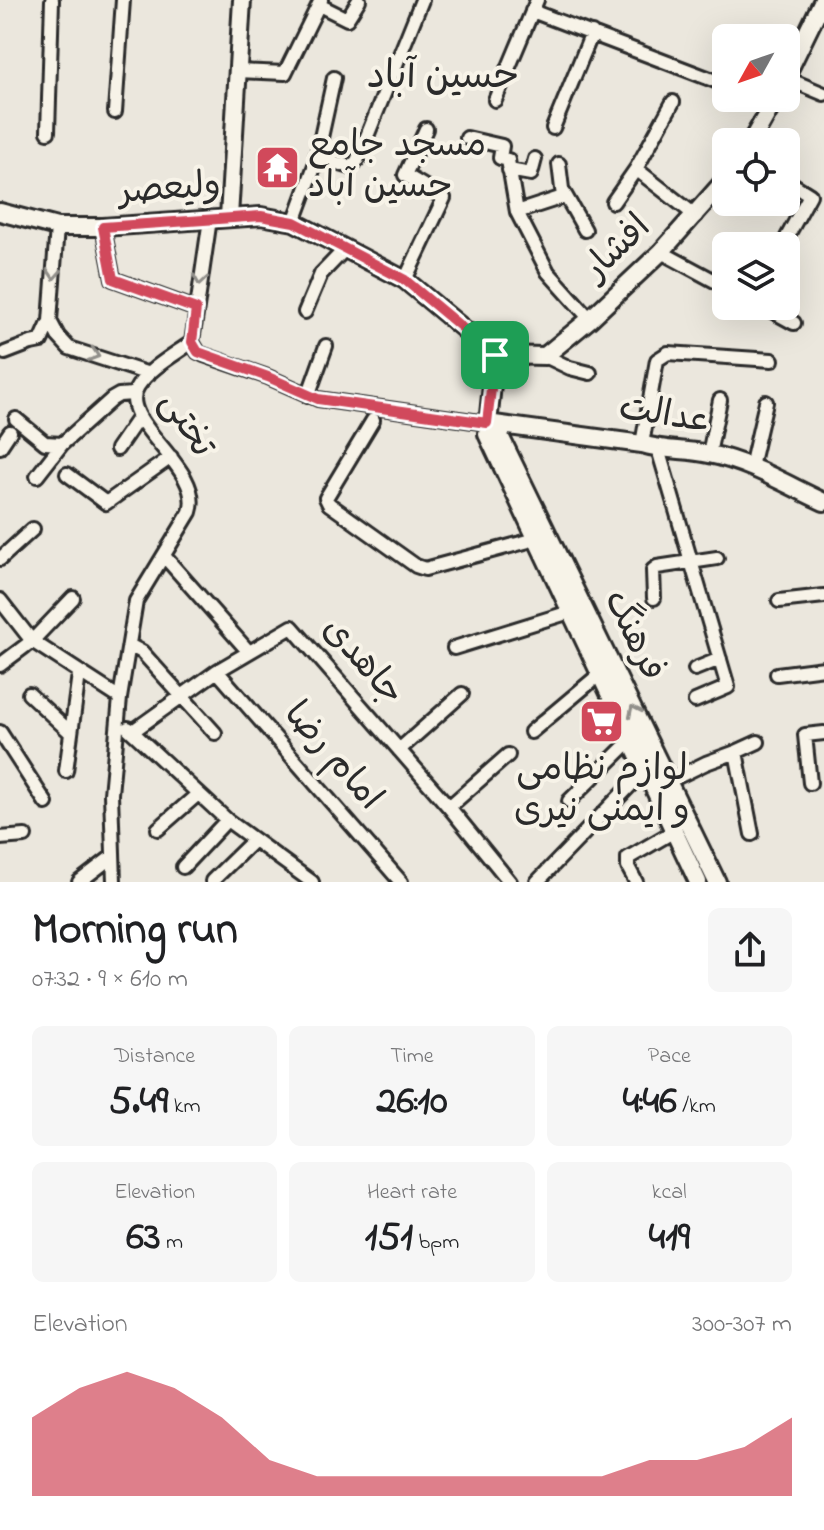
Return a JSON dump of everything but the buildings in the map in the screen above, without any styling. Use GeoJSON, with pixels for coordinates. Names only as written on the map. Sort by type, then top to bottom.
{"type":"FeatureCollection","features":[{"type":"Feature","properties":{"kind":"street"},"geometry":{"type":"LineString","coordinates":[[48,132],[52,0]]}},
{"type":"Feature","properties":{"kind":"street"},"geometry":{"type":"LineString","coordinates":[[115,112],[123,0]]}},
{"type":"Feature","properties":{"kind":"street"},"geometry":{"type":"LineString","coordinates":[[229,217],[242,0]]}},
{"type":"Feature","properties":{"kind":"street"},"geometry":{"type":"LineString","coordinates":[[238,71],[285,73],[320,2],[347,19],[359,0]]}},
{"type":"Feature","properties":{"kind":"street"},"geometry":{"type":"LineString","coordinates":[[316,157],[351,167],[357,161],[422,0]]}},
{"type":"Feature","properties":{"kind":"street"},"geometry":{"type":"LineString","coordinates":[[800,48],[823,0]]}},
{"type":"Feature","properties":{"kind":"street"},"geometry":{"type":"LineString","coordinates":[[495,100],[534,5],[592,33],[712,80]]}},
{"type":"Feature","properties":{"kind":"street"},"geometry":{"type":"LineString","coordinates":[[553,128],[592,33]]}},
{"type":"Feature","properties":{"kind":"street"},"geometry":{"type":"LineString","coordinates":[[294,222],[316,157],[334,78]]}},
{"type":"Feature","properties":{"kind":"street"},"geometry":{"type":"LineString","coordinates":[[800,83],[824,94]]}},
{"type":"Feature","properties":{"kind":"street"},"geometry":{"type":"LineString","coordinates":[[613,202],[636,169],[673,102]]}},
{"type":"Feature","properties":{"kind":"street"},"geometry":{"type":"LineString","coordinates":[[405,280],[444,198],[405,175],[426,129]]}},
{"type":"Feature","properties":{"kind":"street"},"geometry":{"type":"LineString","coordinates":[[467,138],[502,146],[500,158],[508,160],[517,212],[548,272],[590,319]]}},
{"type":"Feature","properties":{"kind":"street"},"geometry":{"type":"LineString","coordinates":[[509,170],[531,174],[535,159]]}},
{"type":"Feature","properties":{"kind":"street"},"geometry":{"type":"LineString","coordinates":[[559,164],[564,193],[585,230]]}},
{"type":"Feature","properties":{"kind":"street"},"geometry":{"type":"LineString","coordinates":[[636,169],[696,216]]}},
{"type":"Feature","properties":{"kind":"street"},"geometry":{"type":"LineString","coordinates":[[800,189],[810,195],[800,213]]}},
{"type":"Feature","properties":{"kind":"street"},"geometry":{"type":"LineString","coordinates":[[517,212],[560,198],[564,193]]}},
{"type":"Feature","properties":{"kind":"street","name":"افشار"},"geometry":{"type":"LineString","coordinates":[[545,356],[590,319],[661,252],[712,196]]}},
{"type":"Feature","properties":{"kind":"street","name":"ولیعصر"},"geometry":{"type":"LineString","coordinates":[[0,212],[57,227],[103,227],[261,216],[294,222],[405,280],[495,355]]}},
{"type":"Feature","properties":{"kind":"street"},"geometry":{"type":"LineString","coordinates":[[210,219],[192,342],[198,352],[268,377],[308,396],[487,423]]}},
{"type":"Feature","properties":{"kind":"street"},"geometry":{"type":"LineString","coordinates":[[5,353],[41,341],[50,321],[57,227]]}},
{"type":"Feature","properties":{"kind":"street"},"geometry":{"type":"LineString","coordinates":[[103,227],[113,279],[196,309]]}},
{"type":"Feature","properties":{"kind":"street"},"geometry":{"type":"LineString","coordinates":[[305,312],[321,274],[345,249]]}},
{"type":"Feature","properties":{"kind":"street"},"geometry":{"type":"LineString","coordinates":[[661,252],[712,279]]}},
{"type":"Feature","properties":{"kind":"street"},"geometry":{"type":"LineString","coordinates":[[789,320],[794,323]]}},
{"type":"Feature","properties":{"kind":"street"},"geometry":{"type":"LineString","coordinates":[[50,321],[69,348],[149,374]]}},
{"type":"Feature","properties":{"kind":"street","name":"تختی"},"geometry":{"type":"LineString","coordinates":[[114,882],[111,794],[120,698],[136,601],[193,500],[171,457],[139,417],[133,406],[133,394],[149,374],[192,342]]}},
{"type":"Feature","properties":{"kind":"street"},"geometry":{"type":"LineString","coordinates":[[308,396],[326,346]]}},
{"type":"Feature","properties":{"kind":"street"},"geometry":{"type":"LineString","coordinates":[[495,355],[545,356],[590,373]]}},
{"type":"Feature","properties":{"kind":"street","name":"فرهنگ"},"geometry":{"type":"LineString","coordinates":[[495,355],[487,434],[698,882]]}},
{"type":"Feature","properties":{"kind":"street"},"geometry":{"type":"LineString","coordinates":[[642,444],[657,360],[663,355],[772,360]]}},
{"type":"Feature","properties":{"kind":"street"},"geometry":{"type":"LineString","coordinates":[[37,476],[62,444],[112,399],[133,394]]}},
{"type":"Feature","properties":{"kind":"street"},"geometry":{"type":"LineString","coordinates":[[709,454],[720,400]]}},
{"type":"Feature","properties":{"kind":"street"},"geometry":{"type":"LineString","coordinates":[[751,467],[766,402]]}},
{"type":"Feature","properties":{"kind":"street"},"geometry":{"type":"LineString","coordinates":[[117,449],[139,417]]}},
{"type":"Feature","properties":{"kind":"street"},"geometry":{"type":"LineString","coordinates":[[16,419],[45,443],[62,444]]}},
{"type":"Feature","properties":{"kind":"street"},"geometry":{"type":"LineString","coordinates":[[373,420],[328,495],[329,504],[416,566],[425,569],[536,539]]}},
{"type":"Feature","properties":{"kind":"street","name":"فرهنگ"},"geometry":{"type":"LineString","coordinates":[[487,423],[498,432],[717,882]]}},
{"type":"Feature","properties":{"kind":"street","name":"عدالت"},"geometry":{"type":"LineString","coordinates":[[487,423],[709,454],[751,467],[824,502]]}},
{"type":"Feature","properties":{"kind":"street"},"geometry":{"type":"LineString","coordinates":[[0,447],[10,432]]}},
{"type":"Feature","properties":{"kind":"street"},"geometry":{"type":"LineString","coordinates":[[658,449],[728,687],[695,701]]}},
{"type":"Feature","properties":{"kind":"street"},"geometry":{"type":"LineString","coordinates":[[67,474],[106,503],[171,457]]}},
{"type":"Feature","properties":{"kind":"street"},"geometry":{"type":"LineString","coordinates":[[0,559],[33,529]]}},
{"type":"Feature","properties":{"kind":"street"},"geometry":{"type":"LineString","coordinates":[[164,556],[249,652]]}},
{"type":"Feature","properties":{"kind":"street"},"geometry":{"type":"LineString","coordinates":[[654,598],[653,570],[661,566],[717,558]]}},
{"type":"Feature","properties":{"kind":"street"},"geometry":{"type":"LineString","coordinates":[[779,601],[824,596]]}},
{"type":"Feature","properties":{"kind":"street"},"geometry":{"type":"LineString","coordinates":[[0,665],[32,641],[73,598]]}},
{"type":"Feature","properties":{"kind":"street"},"geometry":{"type":"LineString","coordinates":[[0,600],[32,641],[120,698]]}},
{"type":"Feature","properties":{"kind":"street"},"geometry":{"type":"LineString","coordinates":[[454,648],[570,612]]}},
{"type":"Feature","properties":{"kind":"street","name":"جاهدی"},"geometry":{"type":"LineString","coordinates":[[133,731],[217,671],[292,627],[510,882]]}},
{"type":"Feature","properties":{"kind":"street"},"geometry":{"type":"LineString","coordinates":[[129,645],[142,652],[215,733]]}},
{"type":"Feature","properties":{"kind":"street"},"geometry":{"type":"LineString","coordinates":[[695,669],[720,659]]}},
{"type":"Feature","properties":{"kind":"street"},"geometry":{"type":"LineString","coordinates":[[777,674],[824,668]]}},
{"type":"Feature","properties":{"kind":"street","name":"امام رضا"},"geometry":{"type":"LineString","coordinates":[[217,671],[401,882]]}},
{"type":"Feature","properties":{"kind":"street"},"geometry":{"type":"LineString","coordinates":[[66,771],[79,674]]}},
{"type":"Feature","properties":{"kind":"street"},"geometry":{"type":"LineString","coordinates":[[531,732],[600,674]]}},
{"type":"Feature","properties":{"kind":"street"},"geometry":{"type":"LineString","coordinates":[[29,694],[71,733]]}},
{"type":"Feature","properties":{"kind":"street"},"geometry":{"type":"LineString","coordinates":[[399,750],[462,694]]}},
{"type":"Feature","properties":{"kind":"street"},"geometry":{"type":"LineString","coordinates":[[118,724],[133,731],[227,820],[312,882]]}},
{"type":"Feature","properties":{"kind":"street"},"geometry":{"type":"LineString","coordinates":[[0,732],[46,803]]}},
{"type":"Feature","properties":{"kind":"street"},"geometry":{"type":"LineString","coordinates":[[810,783],[805,735],[824,733]]}},
{"type":"Feature","properties":{"kind":"street"},"geometry":{"type":"LineString","coordinates":[[569,801],[632,739]]}},
{"type":"Feature","properties":{"kind":"street"},"geometry":{"type":"LineString","coordinates":[[669,781],[758,742]]}},
{"type":"Feature","properties":{"kind":"street"},"geometry":{"type":"LineString","coordinates":[[736,752],[752,834]]}},
{"type":"Feature","properties":{"kind":"street"},"geometry":{"type":"LineString","coordinates":[[449,807],[508,755]]}},
{"type":"Feature","properties":{"kind":"street"},"geometry":{"type":"LineString","coordinates":[[537,882],[646,769]]}},
{"type":"Feature","properties":{"kind":"street"},"geometry":{"type":"LineString","coordinates":[[158,829],[198,794]]}},
{"type":"Feature","properties":{"kind":"street"},"geometry":{"type":"LineString","coordinates":[[183,867],[227,820]]}},
{"type":"Feature","properties":{"kind":"street"},"geometry":{"type":"LineString","coordinates":[[636,882],[628,867],[628,858],[676,830]]}},
{"type":"Feature","properties":{"kind":"street"},"geometry":{"type":"LineString","coordinates":[[0,838],[25,836]]}},
{"type":"Feature","properties":{"kind":"street"},"geometry":{"type":"LineString","coordinates":[[212,881],[254,840]]}},
{"type":"Feature","properties":{"kind":"street"},"geometry":{"type":"LineString","coordinates":[[79,882],[113,856]]}},
{"type":"Feature","properties":{"kind":"place","name":"مسجد جامع حسین آباد"},"geometry":{"type":"Point","coordinates":[277,167]}},
{"type":"Feature","properties":{"kind":"place","name":"لوازم نظامی و ایمنی نیری"},"geometry":{"type":"Point","coordinates":[602,721]}},
{"type":"Feature","properties":{"kind":"district","name":"حسین آباد"},"geometry":{"type":"Point","coordinates":[443,78]}},
{"type":"Feature","properties":{"kind":"route"},"geometry":{"type":"LineString","coordinates":[[261,216],[294,222],[405,280],[495,355],[487,423],[308,396],[268,377],[198,352],[192,342],[196,309],[113,279],[103,227],[261,216]]}}]}
